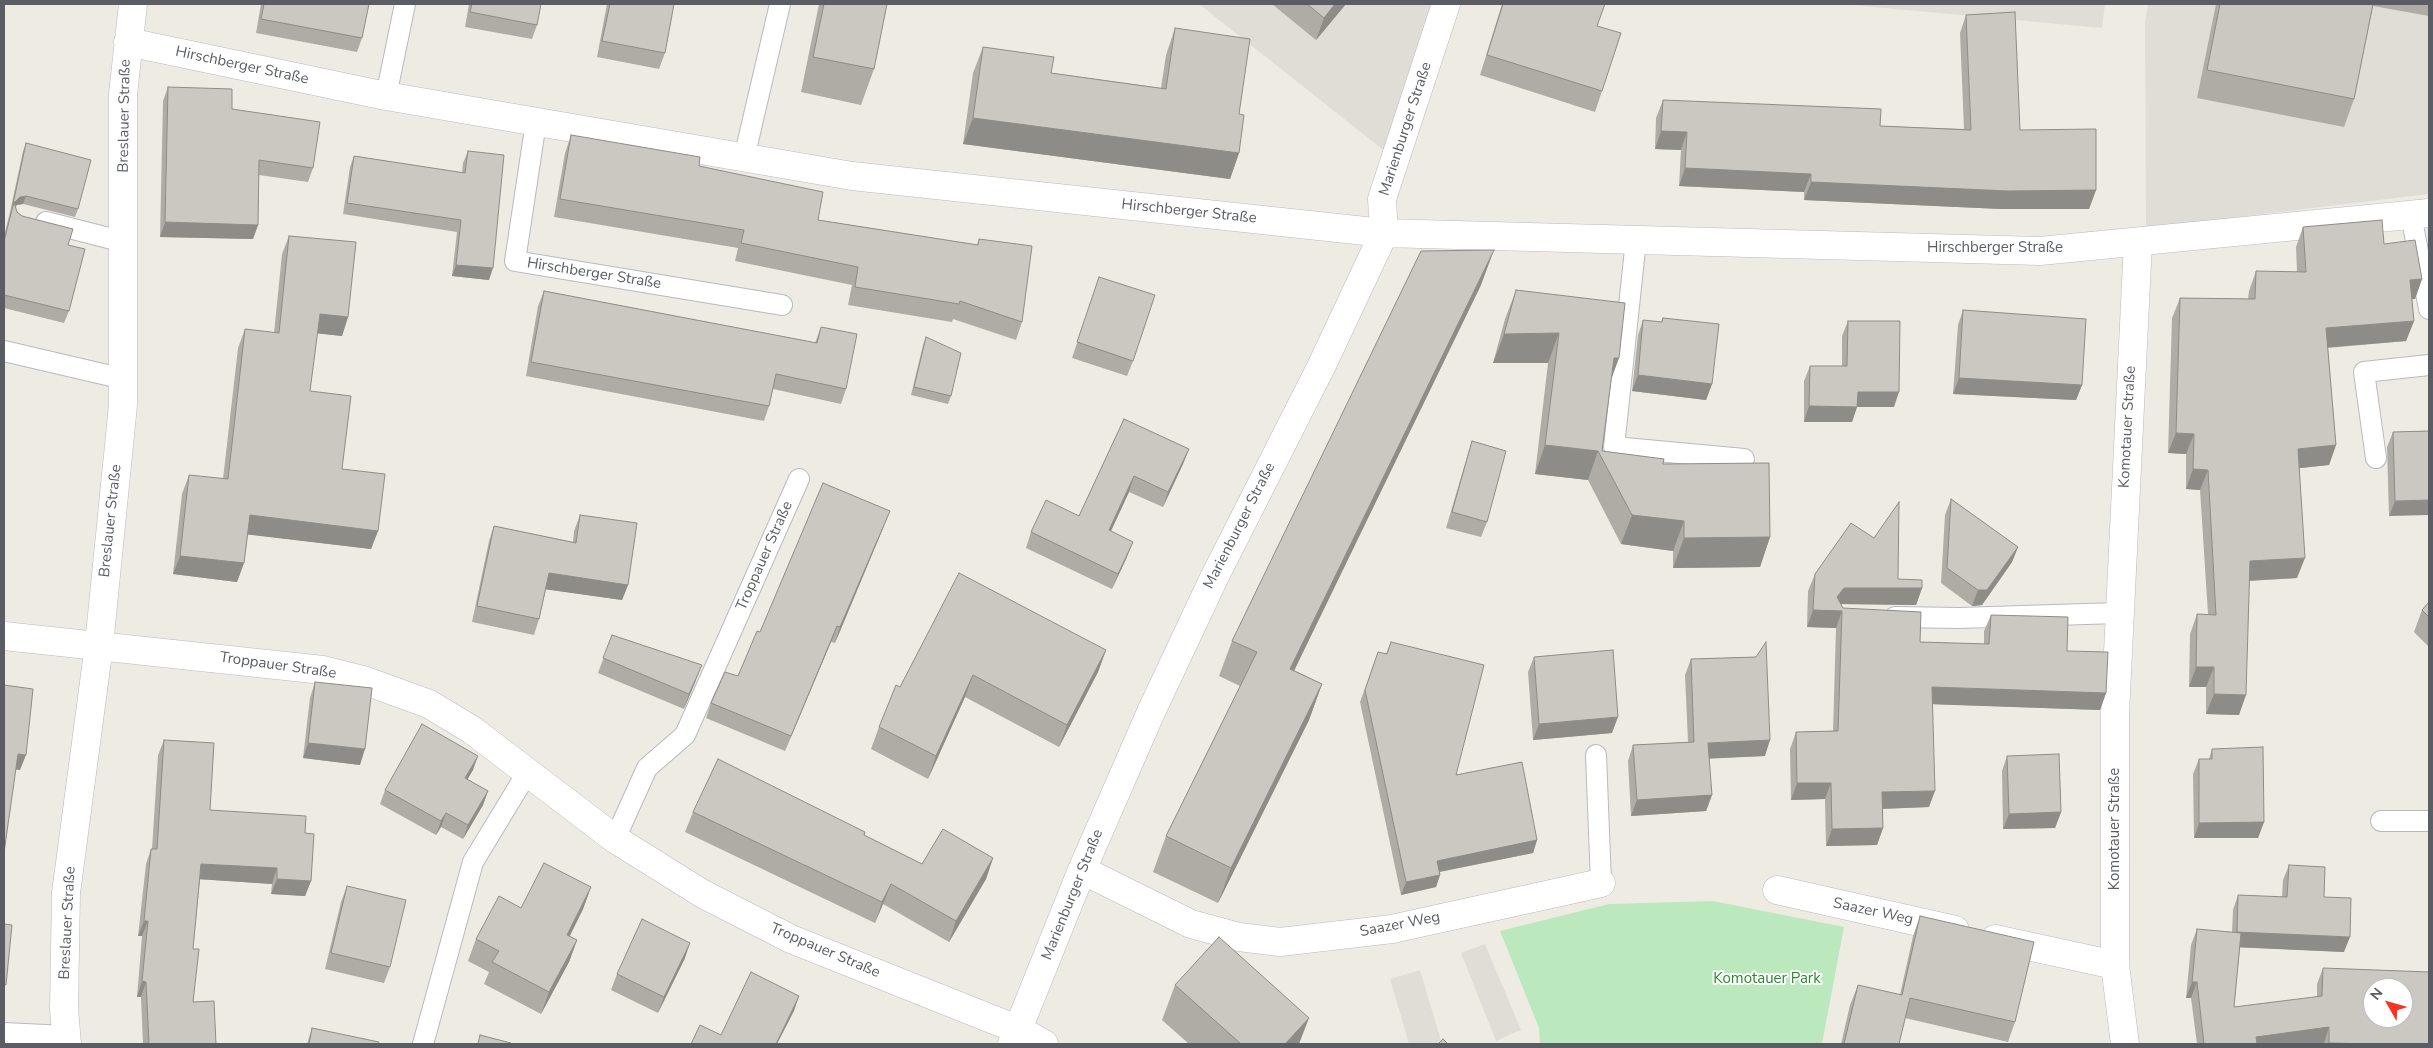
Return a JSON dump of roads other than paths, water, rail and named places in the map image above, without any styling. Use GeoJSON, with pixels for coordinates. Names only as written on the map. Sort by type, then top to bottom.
{"type":"FeatureCollection","features":[{"type":"Feature","properties":{"kind":"street","name":"Breslauer Straße"},"geometry":{"type":"LineString","coordinates":[[67,1040],[64,1009],[66,893],[99,646],[124,379],[123,94],[133,4]]}},
{"type":"Feature","properties":{"kind":"street","name":"Marienburger Straße"},"geometry":{"type":"LineString","coordinates":[[1015,1037],[1082,870],[1151,712],[1210,587],[1321,367],[1384,234],[1382,199],[1446,4]]}},
{"type":"Feature","properties":{"kind":"street","name":"Hirschberger Straße"},"geometry":{"type":"LineString","coordinates":[[128,42],[386,96],[852,176],[1384,234],[2040,250],[2420,214]]}},
{"type":"Feature","properties":{"kind":"street","name":"Komotauer Straße"},"geometry":{"type":"LineString","coordinates":[[2125,1044],[2116,965],[2115,714],[2118,613],[2138,242]]}},
{"type":"Feature","properties":{"kind":"street","name":"Troppauer Straße"},"geometry":{"type":"LineString","coordinates":[[4,636],[323,670],[364,680],[428,704],[472,730],[615,839],[703,894],[791,939],[1015,1037],[1044,1044]]}},
{"type":"Feature","properties":{"kind":"street","name":"Saazer Weg"},"geometry":{"type":"LineString","coordinates":[[1082,870],[1191,924],[1238,936],[1280,942],[1392,929],[1600,883]]}},
{"type":"Feature","properties":{"kind":"street","name":"Saazer Weg"},"geometry":{"type":"LineString","coordinates":[[1777,890],[2116,965]]}},
{"type":"Feature","properties":{"kind":"lane"},"geometry":{"type":"LineString","coordinates":[[386,96],[405,4]]}},
{"type":"Feature","properties":{"kind":"lane"},"geometry":{"type":"LineString","coordinates":[[744,158],[780,4]]}},
{"type":"Feature","properties":{"kind":"lane","name":"Hirschberger Straße"},"geometry":{"type":"LineString","coordinates":[[536,122],[515,261],[782,305]]}},
{"type":"Feature","properties":{"kind":"lane","name":"Hirschberger Straße"},"geometry":{"type":"LineString","coordinates":[[2420,214],[2429,309]]}},
{"type":"Feature","properties":{"kind":"lane"},"geometry":{"type":"LineString","coordinates":[[31,218],[124,242]]}},
{"type":"Feature","properties":{"kind":"lane"},"geometry":{"type":"LineString","coordinates":[[1636,240],[1614,447],[1744,459]]}},
{"type":"Feature","properties":{"kind":"lane"},"geometry":{"type":"LineString","coordinates":[[4,351],[124,379]]}},
{"type":"Feature","properties":{"kind":"lane"},"geometry":{"type":"LineString","coordinates":[[2376,458],[2364,372],[2429,364]]}},
{"type":"Feature","properties":{"kind":"lane","name":"Troppauer Straße"},"geometry":{"type":"LineString","coordinates":[[615,839],[647,768],[685,735],[799,479]]}},
{"type":"Feature","properties":{"kind":"lane"},"geometry":{"type":"LineString","coordinates":[[1872,616],[1959,618],[2118,613]]}},
{"type":"Feature","properties":{"kind":"lane","name":"Saazer Weg"},"geometry":{"type":"LineString","coordinates":[[1596,755],[1600,883]]}},
{"type":"Feature","properties":{"kind":"lane"},"geometry":{"type":"LineString","coordinates":[[423,1044],[473,862],[527,773]]}},
{"type":"Feature","properties":{"kind":"lane"},"geometry":{"type":"LineString","coordinates":[[2381,821],[2429,821]]}},
{"type":"Feature","properties":{"kind":"lane","name":"Breslauer Straße"},"geometry":{"type":"LineString","coordinates":[[4,1033],[67,1040]]}},
{"type":"Feature","properties":{"kind":"park label","name":"Komotauer Park"},"geometry":{"type":"Point","coordinates":[1767,979]}}]}
